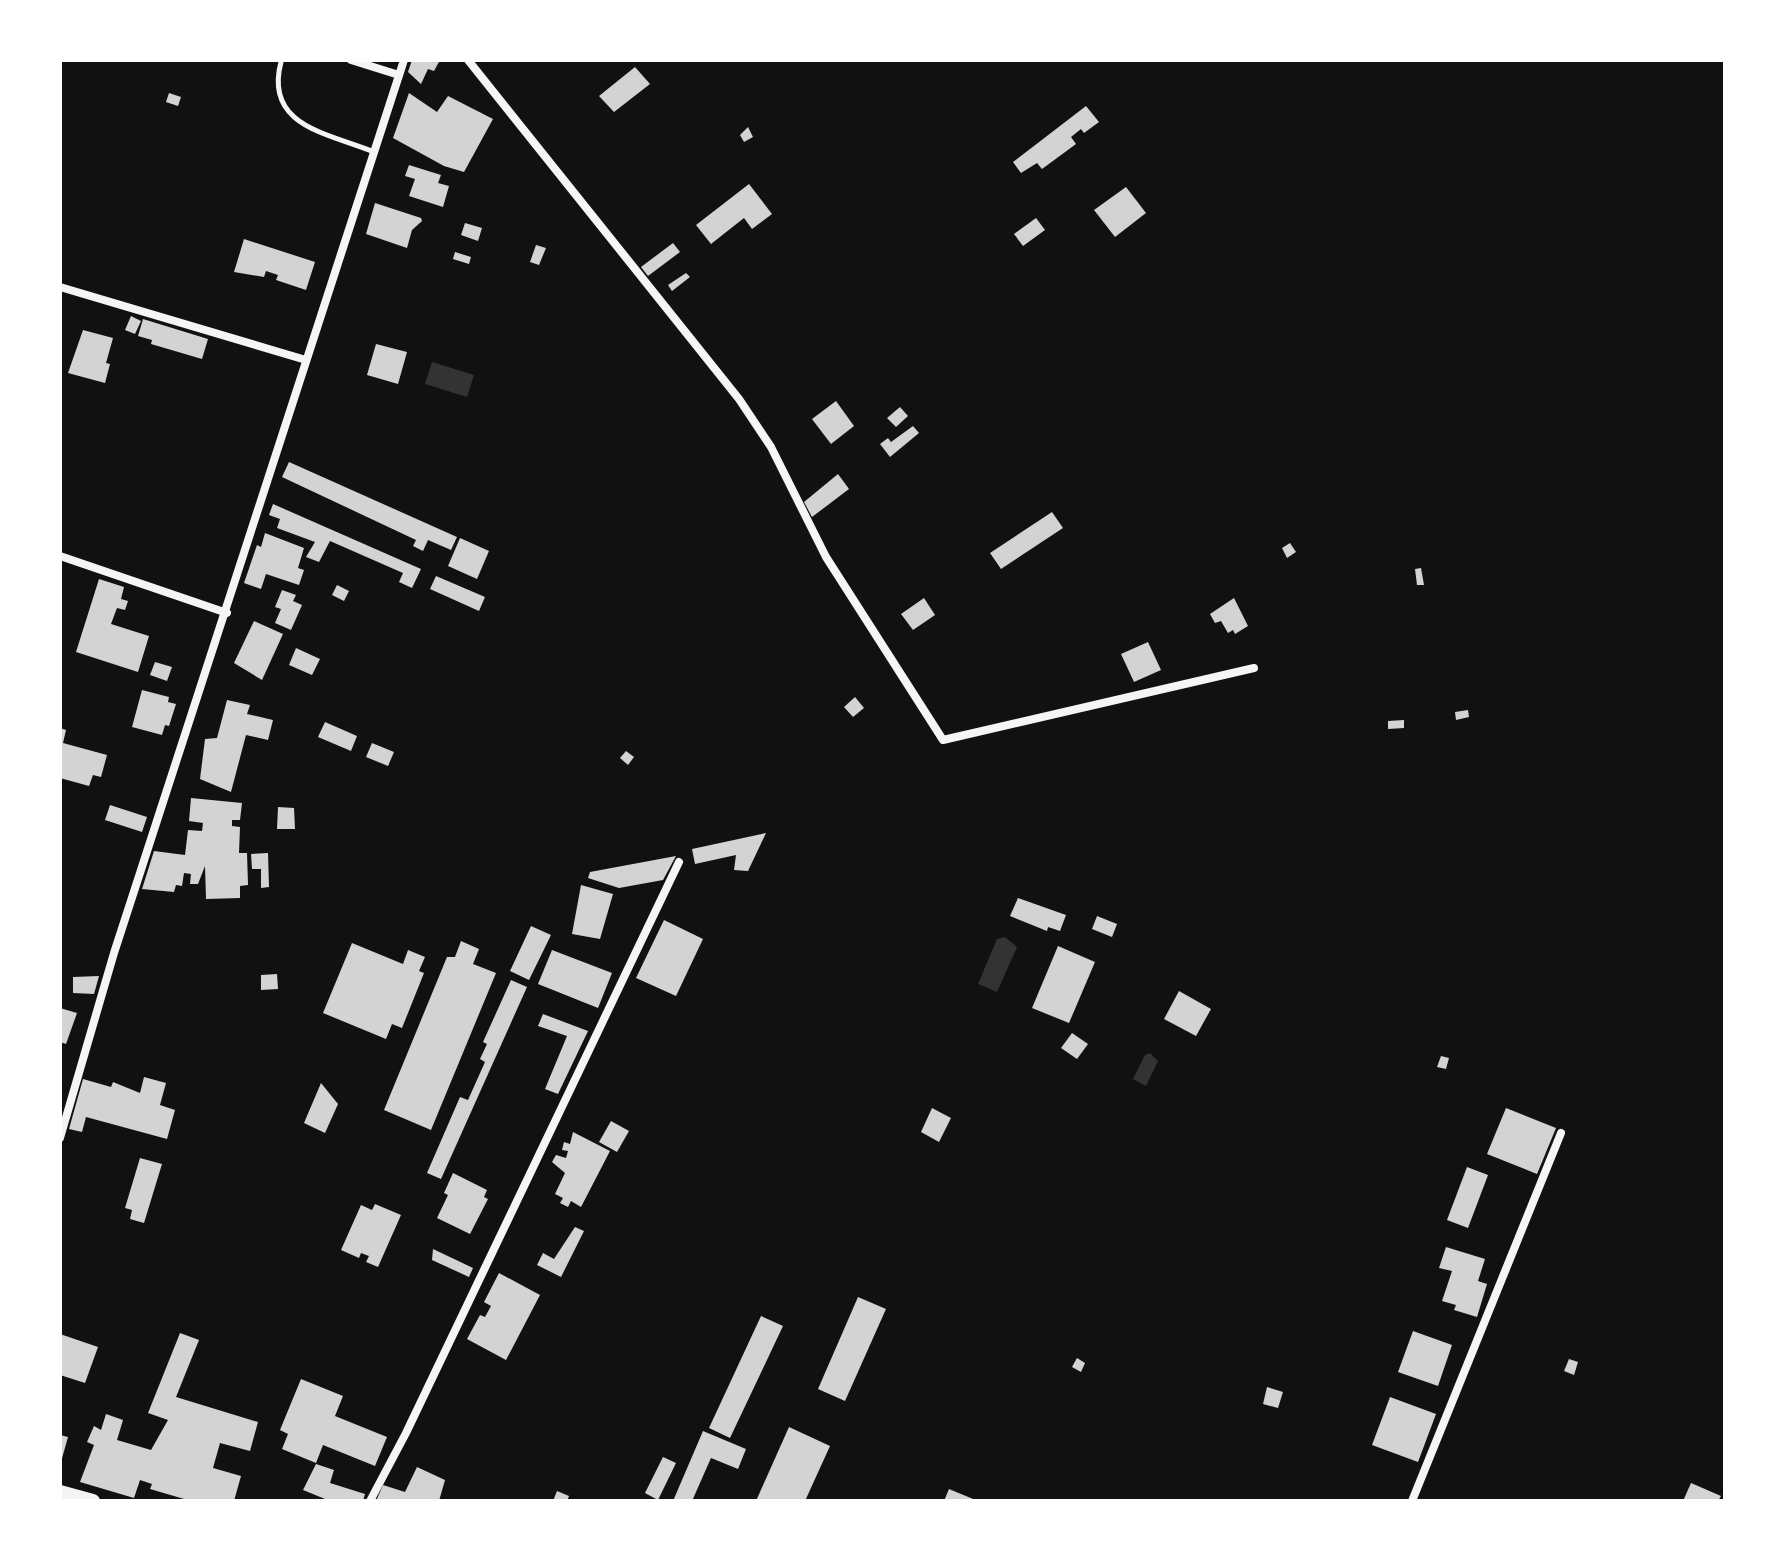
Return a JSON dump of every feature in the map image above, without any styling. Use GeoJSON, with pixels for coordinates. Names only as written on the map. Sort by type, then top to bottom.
{"type":"FeatureCollection","features":[{"type":"Feature","properties":{"kind":"main road"},"geometry":{"type":"LineString","coordinates":[[61,1491],[93,1501]]}},
{"type":"Feature","properties":{"kind":"street"},"geometry":{"type":"LineString","coordinates":[[351,60],[399,75]]}},
{"type":"Feature","properties":{"kind":"street"},"geometry":{"type":"LineString","coordinates":[[60,1138],[114,953],[227,613],[404,60]]}},
{"type":"Feature","properties":{"kind":"street"},"geometry":{"type":"LineString","coordinates":[[468,60],[576,193],[647,289],[739,399],[771,447],[826,557],[943,740],[1254,668]]}},
{"type":"Feature","properties":{"kind":"street"},"geometry":{"type":"LineString","coordinates":[[60,287],[306,360]]}},
{"type":"Feature","properties":{"kind":"street"},"geometry":{"type":"LineString","coordinates":[[60,556],[227,613]]}},
{"type":"Feature","properties":{"kind":"street"},"geometry":{"type":"LineString","coordinates":[[370,1501],[420,1405],[679,862]]}},
{"type":"Feature","properties":{"kind":"street"},"geometry":{"type":"LineString","coordinates":[[1412,1501],[1561,1133]]}},
{"type":"Feature","properties":{"kind":"lane"},"geometry":{"type":"LineString","coordinates":[[281,62],[277,94],[290,116],[374,152]]}},
{"type":"Feature","properties":{"kind":"shaded area"},"geometry":{"type":"Polygon","coordinates":[[[432,362],[474,375],[467,397],[425,384],[432,362]]]}},
{"type":"Feature","properties":{"kind":"shaded area"},"geometry":{"type":"Polygon","coordinates":[[[1005,937],[1017,947],[997,992],[978,984],[997,939],[1005,937]]]}},
{"type":"Feature","properties":{"kind":"shaded area"},"geometry":{"type":"Polygon","coordinates":[[[1150,1053],[1158,1061],[1146,1086],[1133,1079],[1145,1055],[1150,1053]]]}},
{"type":"Feature","properties":{"kind":"building"},"geometry":{"type":"Polygon","coordinates":[[[412,60],[440,60],[434,71],[428,69],[421,84],[408,72],[412,60]]]}},
{"type":"Feature","properties":{"kind":"building"},"geometry":{"type":"Polygon","coordinates":[[[635,67],[650,84],[614,112],[599,96],[635,67]]]}},
{"type":"Feature","properties":{"kind":"building"},"geometry":{"type":"Polygon","coordinates":[[[169,93],[181,97],[178,106],[166,102],[169,93]]]}},
{"type":"Feature","properties":{"kind":"building"},"geometry":{"type":"Polygon","coordinates":[[[409,93],[437,112],[448,96],[493,119],[464,172],[444,166],[393,138],[409,93]]]}},
{"type":"Feature","properties":{"kind":"building"},"geometry":{"type":"Polygon","coordinates":[[[1086,106],[1099,122],[1084,133],[1081,129],[1071,137],[1076,144],[1042,169],[1037,163],[1021,173],[1013,162],[1086,106]]]}},
{"type":"Feature","properties":{"kind":"building"},"geometry":{"type":"Polygon","coordinates":[[[748,127],[753,137],[744,142],[740,135],[748,127]]]}},
{"type":"Feature","properties":{"kind":"building"},"geometry":{"type":"Polygon","coordinates":[[[409,165],[441,175],[438,183],[449,186],[443,207],[409,196],[415,179],[405,176],[409,165]]]}},
{"type":"Feature","properties":{"kind":"building"},"geometry":{"type":"Polygon","coordinates":[[[749,184],[772,214],[752,229],[744,218],[711,244],[696,225],[749,184]]]}},
{"type":"Feature","properties":{"kind":"building"},"geometry":{"type":"Polygon","coordinates":[[[1126,187],[1146,213],[1115,237],[1094,210],[1126,187]]]}},
{"type":"Feature","properties":{"kind":"building"},"geometry":{"type":"Polygon","coordinates":[[[375,203],[421,218],[422,221],[412,230],[407,248],[366,234],[375,203]]]}},
{"type":"Feature","properties":{"kind":"building"},"geometry":{"type":"Polygon","coordinates":[[[1036,218],[1045,230],[1023,246],[1014,234],[1036,218]]]}},
{"type":"Feature","properties":{"kind":"building"},"geometry":{"type":"Polygon","coordinates":[[[465,223],[482,228],[478,241],[461,235],[465,223]]]}},
{"type":"Feature","properties":{"kind":"building"},"geometry":{"type":"Polygon","coordinates":[[[244,239],[315,262],[306,290],[276,280],[278,275],[266,271],[264,277],[234,272],[244,239]]]}},
{"type":"Feature","properties":{"kind":"building"},"geometry":{"type":"Polygon","coordinates":[[[673,243],[680,252],[648,276],[641,267],[673,243]]]}},
{"type":"Feature","properties":{"kind":"building"},"geometry":{"type":"Polygon","coordinates":[[[536,245],[546,248],[539,265],[530,262],[536,245]]]}},
{"type":"Feature","properties":{"kind":"building"},"geometry":{"type":"Polygon","coordinates":[[[455,252],[471,257],[469,264],[453,259],[455,252]]]}},
{"type":"Feature","properties":{"kind":"building"},"geometry":{"type":"Polygon","coordinates":[[[686,273],[690,277],[672,291],[668,285],[686,273]]]}},
{"type":"Feature","properties":{"kind":"building"},"geometry":{"type":"Polygon","coordinates":[[[131,316],[141,321],[135,334],[125,330],[131,316]]]}},
{"type":"Feature","properties":{"kind":"building"},"geometry":{"type":"Polygon","coordinates":[[[143,319],[208,339],[202,359],[151,344],[152,340],[138,336],[143,319]]]}},
{"type":"Feature","properties":{"kind":"building"},"geometry":{"type":"Polygon","coordinates":[[[83,330],[113,338],[106,363],[110,364],[105,383],[68,373],[83,330]]]}},
{"type":"Feature","properties":{"kind":"building"},"geometry":{"type":"Polygon","coordinates":[[[376,344],[407,352],[398,384],[367,375],[376,344]]]}},
{"type":"Feature","properties":{"kind":"building"},"geometry":{"type":"Polygon","coordinates":[[[836,401],[854,426],[831,444],[812,419],[836,401]]]}},
{"type":"Feature","properties":{"kind":"building"},"geometry":{"type":"Polygon","coordinates":[[[900,407],[908,416],[896,427],[887,418],[900,407]]]}},
{"type":"Feature","properties":{"kind":"building"},"geometry":{"type":"Polygon","coordinates":[[[913,426],[919,433],[890,457],[880,444],[888,438],[891,442],[913,426]]]}},
{"type":"Feature","properties":{"kind":"building"},"geometry":{"type":"Polygon","coordinates":[[[289,462],[457,537],[451,550],[428,540],[423,551],[413,546],[416,540],[282,477],[289,462]]]}},
{"type":"Feature","properties":{"kind":"building"},"geometry":{"type":"Polygon","coordinates":[[[838,474],[849,489],[812,517],[804,502],[838,474]]]}},
{"type":"Feature","properties":{"kind":"building"},"geometry":{"type":"Polygon","coordinates":[[[273,504],[421,569],[412,588],[399,582],[403,573],[330,541],[319,562],[306,557],[315,542],[277,528],[280,519],[269,515],[273,504]]]}},
{"type":"Feature","properties":{"kind":"building"},"geometry":{"type":"Polygon","coordinates":[[[1052,512],[1063,528],[1001,569],[990,553],[1052,512]]]}},
{"type":"Feature","properties":{"kind":"building"},"geometry":{"type":"Polygon","coordinates":[[[265,533],[304,548],[298,568],[304,570],[299,585],[266,574],[261,589],[244,583],[257,545],[261,547],[265,533]]]}},
{"type":"Feature","properties":{"kind":"building"},"geometry":{"type":"Polygon","coordinates":[[[460,538],[489,551],[477,579],[448,566],[460,538]]]}},
{"type":"Feature","properties":{"kind":"building"},"geometry":{"type":"Polygon","coordinates":[[[1290,543],[1296,552],[1287,558],[1282,548],[1290,543]]]}},
{"type":"Feature","properties":{"kind":"building"},"geometry":{"type":"Polygon","coordinates":[[[1421,568],[1424,585],[1417,585],[1415,569],[1421,568]]]}},
{"type":"Feature","properties":{"kind":"building"},"geometry":{"type":"Polygon","coordinates":[[[436,576],[485,597],[479,611],[430,589],[436,576]]]}},
{"type":"Feature","properties":{"kind":"building"},"geometry":{"type":"Polygon","coordinates":[[[99,579],[124,587],[121,599],[128,601],[125,610],[117,608],[111,624],[149,636],[138,672],[76,652],[99,579]]]}},
{"type":"Feature","properties":{"kind":"building"},"geometry":{"type":"Polygon","coordinates":[[[337,585],[349,591],[344,601],[332,595],[337,585]]]}},
{"type":"Feature","properties":{"kind":"building"},"geometry":{"type":"Polygon","coordinates":[[[282,590],[296,595],[293,601],[302,605],[291,630],[275,623],[281,609],[275,607],[282,590]]]}},
{"type":"Feature","properties":{"kind":"building"},"geometry":{"type":"Polygon","coordinates":[[[924,598],[935,615],[913,630],[901,614],[924,598]]]}},
{"type":"Feature","properties":{"kind":"building"},"geometry":{"type":"Polygon","coordinates":[[[1234,598],[1248,626],[1235,634],[1233,630],[1228,633],[1221,621],[1215,623],[1210,614],[1234,598]]]}},
{"type":"Feature","properties":{"kind":"building"},"geometry":{"type":"Polygon","coordinates":[[[254,621],[283,634],[262,680],[234,663],[254,621]]]}},
{"type":"Feature","properties":{"kind":"building"},"geometry":{"type":"Polygon","coordinates":[[[1148,642],[1161,670],[1134,682],[1121,654],[1148,642]]]}},
{"type":"Feature","properties":{"kind":"building"},"geometry":{"type":"Polygon","coordinates":[[[296,648],[320,659],[312,675],[289,665],[296,648]]]}},
{"type":"Feature","properties":{"kind":"building"},"geometry":{"type":"Polygon","coordinates":[[[155,662],[172,667],[167,681],[150,675],[155,662]]]}},
{"type":"Feature","properties":{"kind":"building"},"geometry":{"type":"Polygon","coordinates":[[[142,690],[169,697],[168,702],[176,704],[169,726],[165,725],[162,735],[132,727],[142,690]]]}},
{"type":"Feature","properties":{"kind":"building"},"geometry":{"type":"Polygon","coordinates":[[[855,697],[864,708],[853,717],[844,707],[855,697]]]}},
{"type":"Feature","properties":{"kind":"building"},"geometry":{"type":"Polygon","coordinates":[[[227,700],[250,705],[247,714],[273,720],[268,740],[246,735],[231,792],[200,779],[205,739],[217,738],[227,700]]]}},
{"type":"Feature","properties":{"kind":"building"},"geometry":{"type":"Polygon","coordinates":[[[1468,710],[1469,717],[1456,720],[1455,712],[1468,710]]]}},
{"type":"Feature","properties":{"kind":"building"},"geometry":{"type":"Polygon","coordinates":[[[1404,720],[1404,728],[1388,729],[1388,721],[1404,720]]]}},
{"type":"Feature","properties":{"kind":"building"},"geometry":{"type":"Polygon","coordinates":[[[325,722],[357,736],[351,751],[318,737],[325,722]]]}},
{"type":"Feature","properties":{"kind":"building"},"geometry":{"type":"Polygon","coordinates":[[[60,728],[66,730],[63,743],[107,755],[101,777],[93,775],[89,786],[60,778],[60,728]]]}},
{"type":"Feature","properties":{"kind":"building"},"geometry":{"type":"Polygon","coordinates":[[[372,743],[394,752],[388,766],[366,757],[372,743]]]}},
{"type":"Feature","properties":{"kind":"building"},"geometry":{"type":"Polygon","coordinates":[[[626,751],[634,757],[628,765],[620,758],[626,751]]]}},
{"type":"Feature","properties":{"kind":"building"},"geometry":{"type":"Polygon","coordinates":[[[191,798],[242,803],[240,820],[232,820],[232,826],[240,827],[239,853],[247,853],[248,885],[240,886],[240,898],[206,899],[205,866],[198,884],[190,884],[191,874],[184,873],[182,886],[176,885],[174,892],[142,889],[154,851],[185,855],[188,830],[202,831],[203,823],[189,821],[191,798]]]}},
{"type":"Feature","properties":{"kind":"building"},"geometry":{"type":"Polygon","coordinates":[[[110,805],[147,817],[142,832],[105,820],[110,805]]]}},
{"type":"Feature","properties":{"kind":"building"},"geometry":{"type":"Polygon","coordinates":[[[278,807],[294,808],[295,829],[277,829],[278,807]]]}},
{"type":"Feature","properties":{"kind":"building"},"geometry":{"type":"Polygon","coordinates":[[[766,833],[748,871],[734,870],[736,855],[695,864],[692,849],[766,833]]]}},
{"type":"Feature","properties":{"kind":"building"},"geometry":{"type":"Polygon","coordinates":[[[268,853],[269,887],[261,888],[261,869],[252,869],[251,854],[268,853]]]}},
{"type":"Feature","properties":{"kind":"building"},"geometry":{"type":"Polygon","coordinates":[[[676,856],[663,880],[619,888],[588,878],[590,872],[676,856]]]}},
{"type":"Feature","properties":{"kind":"building"},"geometry":{"type":"Polygon","coordinates":[[[581,885],[613,894],[600,939],[572,934],[581,885]]]}},
{"type":"Feature","properties":{"kind":"building"},"geometry":{"type":"Polygon","coordinates":[[[1018,898],[1066,915],[1060,931],[1048,927],[1047,931],[1010,916],[1018,898]]]}},
{"type":"Feature","properties":{"kind":"building"},"geometry":{"type":"Polygon","coordinates":[[[1097,916],[1117,924],[1112,937],[1092,929],[1097,916]]]}},
{"type":"Feature","properties":{"kind":"building"},"geometry":{"type":"Polygon","coordinates":[[[664,920],[703,939],[676,996],[636,978],[664,920]]]}},
{"type":"Feature","properties":{"kind":"building"},"geometry":{"type":"Polygon","coordinates":[[[531,926],[551,935],[529,980],[510,971],[531,926]]]}},
{"type":"Feature","properties":{"kind":"building"},"geometry":{"type":"Polygon","coordinates":[[[461,941],[479,949],[473,964],[496,973],[431,1130],[384,1110],[447,957],[455,957],[461,941]]]}},
{"type":"Feature","properties":{"kind":"building"},"geometry":{"type":"Polygon","coordinates":[[[352,943],[403,964],[408,950],[425,957],[419,971],[424,973],[402,1028],[392,1024],[386,1039],[323,1013],[352,943]]]}},
{"type":"Feature","properties":{"kind":"building"},"geometry":{"type":"Polygon","coordinates":[[[1058,946],[1095,962],[1069,1023],[1032,1008],[1058,946]]]}},
{"type":"Feature","properties":{"kind":"building"},"geometry":{"type":"Polygon","coordinates":[[[552,950],[612,973],[598,1008],[538,984],[552,950]]]}},
{"type":"Feature","properties":{"kind":"building"},"geometry":{"type":"Polygon","coordinates":[[[277,974],[278,989],[261,990],[261,975],[277,974]]]}},
{"type":"Feature","properties":{"kind":"building"},"geometry":{"type":"Polygon","coordinates":[[[99,976],[94,994],[73,993],[73,977],[99,976]]]}},
{"type":"Feature","properties":{"kind":"building"},"geometry":{"type":"Polygon","coordinates":[[[511,980],[527,987],[441,1179],[427,1173],[460,1097],[468,1100],[485,1062],[480,1059],[487,1044],[483,1042],[511,980]]]}},
{"type":"Feature","properties":{"kind":"building"},"geometry":{"type":"Polygon","coordinates":[[[1179,991],[1211,1009],[1196,1036],[1164,1019],[1179,991]]]}},
{"type":"Feature","properties":{"kind":"building"},"geometry":{"type":"Polygon","coordinates":[[[60,1008],[77,1013],[66,1044],[60,1042],[60,1008]]]}},
{"type":"Feature","properties":{"kind":"building"},"geometry":{"type":"Polygon","coordinates":[[[543,1014],[588,1031],[558,1094],[545,1089],[567,1036],[538,1026],[543,1014]]]}},
{"type":"Feature","properties":{"kind":"building"},"geometry":{"type":"Polygon","coordinates":[[[1072,1033],[1088,1044],[1077,1059],[1061,1048],[1072,1033]]]}},
{"type":"Feature","properties":{"kind":"building"},"geometry":{"type":"Polygon","coordinates":[[[1441,1056],[1449,1058],[1446,1069],[1437,1067],[1441,1056]]]}},
{"type":"Feature","properties":{"kind":"building"},"geometry":{"type":"Polygon","coordinates":[[[144,1077],[166,1083],[160,1105],[175,1110],[167,1139],[86,1117],[82,1132],[69,1129],[83,1079],[111,1087],[113,1082],[140,1093],[144,1077]]]}},
{"type":"Feature","properties":{"kind":"building"},"geometry":{"type":"Polygon","coordinates":[[[321,1083],[338,1104],[325,1133],[304,1123],[321,1083]]]}},
{"type":"Feature","properties":{"kind":"building"},"geometry":{"type":"Polygon","coordinates":[[[932,1108],[951,1118],[939,1142],[921,1132],[932,1108]]]}},
{"type":"Feature","properties":{"kind":"building"},"geometry":{"type":"Polygon","coordinates":[[[1506,1108],[1556,1128],[1537,1174],[1487,1154],[1506,1108]]]}},
{"type":"Feature","properties":{"kind":"building"},"geometry":{"type":"Polygon","coordinates":[[[611,1121],[629,1131],[617,1152],[599,1142],[611,1121]]]}},
{"type":"Feature","properties":{"kind":"building"},"geometry":{"type":"Polygon","coordinates":[[[573,1132],[610,1151],[581,1207],[571,1201],[568,1207],[560,1203],[563,1198],[555,1194],[565,1173],[552,1162],[556,1155],[566,1158],[568,1151],[562,1150],[564,1142],[570,1144],[573,1132]]]}},
{"type":"Feature","properties":{"kind":"building"},"geometry":{"type":"Polygon","coordinates":[[[140,1158],[162,1164],[144,1223],[130,1219],[132,1210],[125,1208],[140,1158]]]}},
{"type":"Feature","properties":{"kind":"building"},"geometry":{"type":"Polygon","coordinates":[[[1467,1167],[1488,1175],[1468,1228],[1447,1220],[1467,1167]]]}},
{"type":"Feature","properties":{"kind":"building"},"geometry":{"type":"Polygon","coordinates":[[[453,1173],[487,1190],[484,1197],[488,1199],[470,1234],[437,1218],[448,1195],[444,1193],[453,1173]]]}},
{"type":"Feature","properties":{"kind":"building"},"geometry":{"type":"Polygon","coordinates":[[[375,1204],[401,1215],[378,1267],[366,1262],[369,1256],[361,1253],[359,1258],[341,1250],[361,1205],[372,1210],[375,1204]]]}},
{"type":"Feature","properties":{"kind":"building"},"geometry":{"type":"Polygon","coordinates":[[[575,1227],[584,1231],[561,1277],[537,1265],[543,1253],[554,1259],[575,1227]]]}},
{"type":"Feature","properties":{"kind":"building"},"geometry":{"type":"Polygon","coordinates":[[[1446,1247],[1485,1259],[1478,1281],[1487,1284],[1477,1317],[1454,1310],[1456,1305],[1442,1301],[1452,1271],[1439,1268],[1446,1247]]]}},
{"type":"Feature","properties":{"kind":"building"},"geometry":{"type":"Polygon","coordinates":[[[433,1249],[473,1268],[469,1277],[432,1260],[433,1249]]]}},
{"type":"Feature","properties":{"kind":"building"},"geometry":{"type":"Polygon","coordinates":[[[499,1273],[540,1295],[506,1360],[467,1339],[480,1315],[485,1317],[491,1306],[484,1302],[499,1273]]]}},
{"type":"Feature","properties":{"kind":"building"},"geometry":{"type":"Polygon","coordinates":[[[858,1297],[886,1309],[845,1401],[818,1389],[858,1297]]]}},
{"type":"Feature","properties":{"kind":"building"},"geometry":{"type":"Polygon","coordinates":[[[761,1316],[783,1326],[730,1438],[709,1428],[761,1316]]]}},
{"type":"Feature","properties":{"kind":"building"},"geometry":{"type":"Polygon","coordinates":[[[1413,1331],[1452,1345],[1438,1386],[1398,1372],[1413,1331]]]}},
{"type":"Feature","properties":{"kind":"building"},"geometry":{"type":"Polygon","coordinates":[[[180,1333],[199,1340],[176,1397],[258,1422],[250,1451],[220,1443],[213,1468],[241,1476],[234,1501],[191,1501],[150,1489],[152,1484],[140,1480],[134,1498],[80,1482],[94,1445],[87,1442],[94,1426],[101,1430],[106,1414],[123,1420],[117,1440],[151,1450],[168,1420],[148,1413],[180,1333]]]}},
{"type":"Feature","properties":{"kind":"building"},"geometry":{"type":"Polygon","coordinates":[[[60,1334],[98,1347],[85,1383],[60,1375],[60,1334]]]}},
{"type":"Feature","properties":{"kind":"building"},"geometry":{"type":"Polygon","coordinates":[[[1077,1358],[1085,1363],[1081,1372],[1072,1367],[1077,1358]]]}},
{"type":"Feature","properties":{"kind":"building"},"geometry":{"type":"Polygon","coordinates":[[[1569,1359],[1578,1362],[1574,1375],[1564,1371],[1569,1359]]]}},
{"type":"Feature","properties":{"kind":"building"},"geometry":{"type":"Polygon","coordinates":[[[301,1379],[343,1396],[335,1416],[387,1437],[375,1466],[323,1445],[316,1463],[282,1449],[288,1434],[280,1430],[301,1379]]]}},
{"type":"Feature","properties":{"kind":"building"},"geometry":{"type":"Polygon","coordinates":[[[1267,1387],[1283,1392],[1278,1408],[1263,1404],[1267,1387]]]}},
{"type":"Feature","properties":{"kind":"building"},"geometry":{"type":"Polygon","coordinates":[[[1390,1397],[1436,1414],[1418,1462],[1372,1445],[1390,1397]]]}},
{"type":"Feature","properties":{"kind":"building"},"geometry":{"type":"Polygon","coordinates":[[[789,1427],[830,1446],[805,1501],[756,1501],[789,1427]]]}},
{"type":"Feature","properties":{"kind":"building"},"geometry":{"type":"Polygon","coordinates":[[[703,1431],[746,1449],[738,1469],[711,1458],[692,1501],[673,1501],[703,1431]]]}},
{"type":"Feature","properties":{"kind":"building"},"geometry":{"type":"Polygon","coordinates":[[[60,1435],[68,1437],[61,1462],[60,1462],[60,1435]]]}},
{"type":"Feature","properties":{"kind":"building"},"geometry":{"type":"Polygon","coordinates":[[[663,1457],[676,1463],[658,1500],[645,1493],[663,1457]]]}},
{"type":"Feature","properties":{"kind":"building"},"geometry":{"type":"Polygon","coordinates":[[[316,1464],[334,1470],[330,1483],[365,1494],[363,1501],[330,1501],[303,1490],[316,1464]]]}},
{"type":"Feature","properties":{"kind":"building"},"geometry":{"type":"Polygon","coordinates":[[[417,1467],[445,1480],[439,1501],[376,1501],[383,1485],[405,1492],[417,1467]]]}},
{"type":"Feature","properties":{"kind":"building"},"geometry":{"type":"Polygon","coordinates":[[[1691,1483],[1721,1496],[1718,1501],[1683,1501],[1691,1483]]]}},
{"type":"Feature","properties":{"kind":"building"},"geometry":{"type":"Polygon","coordinates":[[[949,1489],[978,1501],[944,1501],[949,1489]]]}},
{"type":"Feature","properties":{"kind":"building"},"geometry":{"type":"Polygon","coordinates":[[[557,1491],[569,1496],[567,1501],[553,1501],[557,1491]]]}}]}
